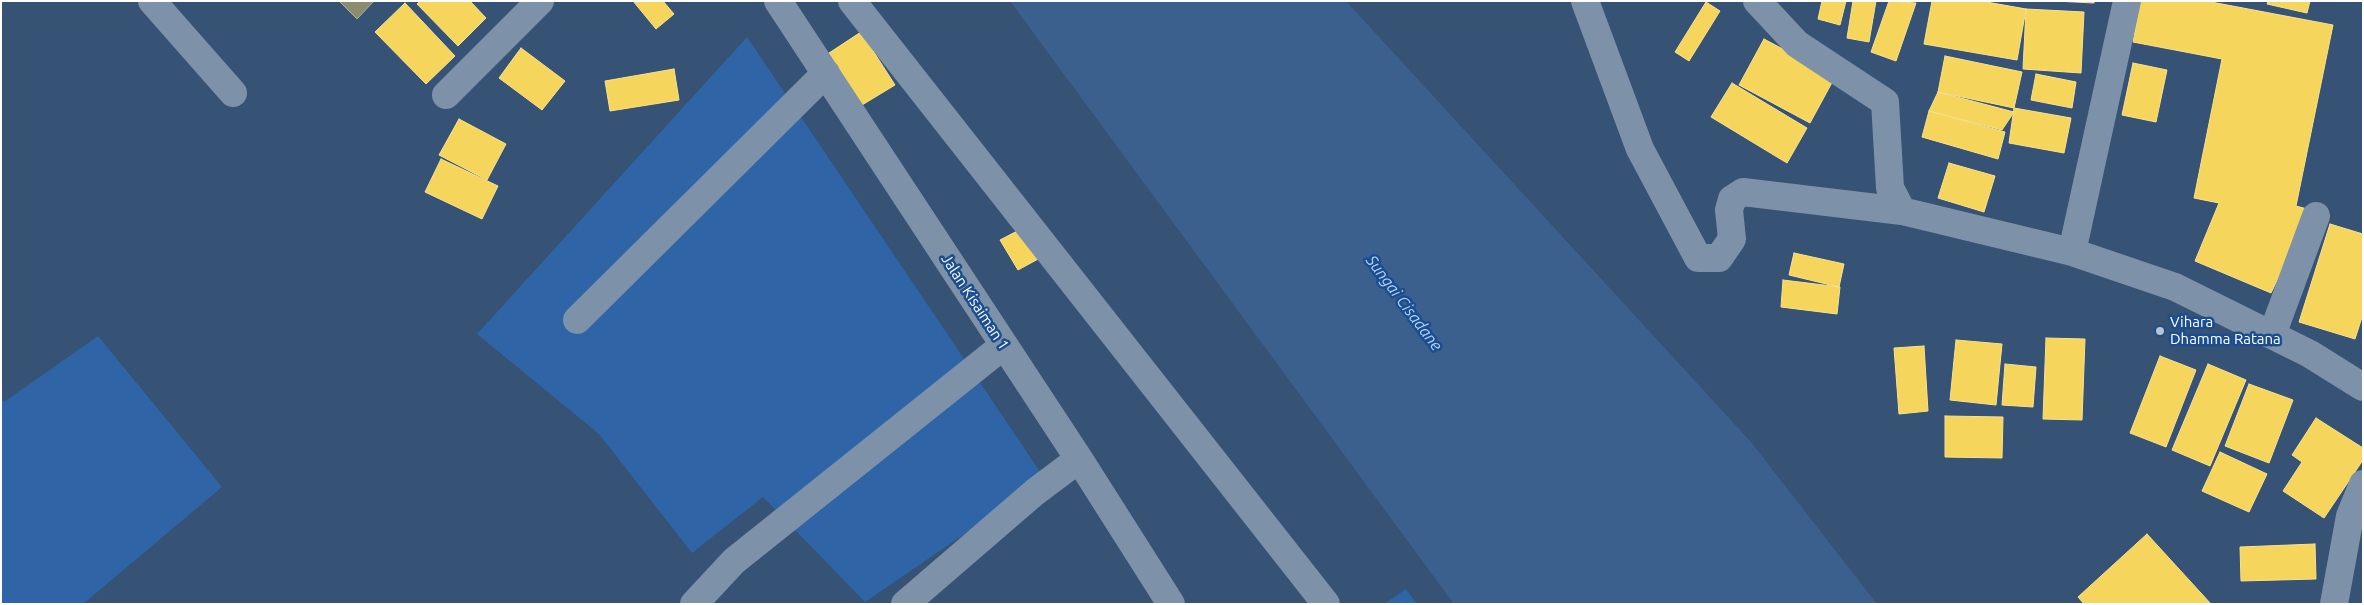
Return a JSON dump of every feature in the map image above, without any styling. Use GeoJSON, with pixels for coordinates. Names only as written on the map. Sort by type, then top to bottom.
{"type":"FeatureCollection","features":[{"type":"Feature","properties":{"kind":"street"},"geometry":{"type":"LineString","coordinates":[[152,1],[233,93]]}},
{"type":"Feature","properties":{"kind":"street"},"geometry":{"type":"LineString","coordinates":[[446,95],[540,1]]}},
{"type":"Feature","properties":{"kind":"street","name":"Jalan Kisaiman 1"},"geometry":{"type":"LineString","coordinates":[[778,1],[1079,459],[1171,604]]}},
{"type":"Feature","properties":{"kind":"street"},"geometry":{"type":"LineString","coordinates":[[852,1],[1326,604]]}},
{"type":"Feature","properties":{"kind":"street"},"geometry":{"type":"LineString","coordinates":[[1585,1],[1640,149],[1698,258],[1719,258],[1732,239],[1729,210],[1732,199],[1744,192],[1902,211],[2072,252],[2176,287],[2310,354],[2363,388]]}},
{"type":"Feature","properties":{"kind":"street"},"geometry":{"type":"LineString","coordinates":[[1757,1],[1797,44],[1885,102],[1890,188],[1902,211]]}},
{"type":"Feature","properties":{"kind":"street"},"geometry":{"type":"LineString","coordinates":[[2072,252],[2127,1]]}},
{"type":"Feature","properties":{"kind":"street"},"geometry":{"type":"LineString","coordinates":[[576,320],[826,73]]}},
{"type":"Feature","properties":{"kind":"street"},"geometry":{"type":"LineString","coordinates":[[2272,335],[2316,216]]}},
{"type":"Feature","properties":{"kind":"street"},"geometry":{"type":"LineString","coordinates":[[694,604],[734,561],[1004,346]]}},
{"type":"Feature","properties":{"kind":"street"},"geometry":{"type":"LineString","coordinates":[[905,604],[1035,492],[1079,459]]}},
{"type":"Feature","properties":{"kind":"street"},"geometry":{"type":"LineString","coordinates":[[2334,604],[2350,516],[2363,484]]}},
{"type":"Feature","properties":{"kind":"shaded area"},"geometry":{"type":"Polygon","coordinates":[[[747,37],[1045,479],[865,602],[763,497],[692,553],[599,434],[477,334],[747,37]]]}},
{"type":"Feature","properties":{"kind":"shaded area"},"geometry":{"type":"Polygon","coordinates":[[[98,336],[222,487],[83,604],[1,604],[1,399],[4,402],[98,336]]]}},
{"type":"Feature","properties":{"kind":"shaded area"},"geometry":{"type":"Polygon","coordinates":[[[1406,589],[1417,604],[1384,604],[1406,589]]]}},
{"type":"Feature","properties":{"kind":"water","name":"Sungai Cisadane"},"geometry":{"type":"Polygon","coordinates":[[[1010,1],[1346,1],[1751,442],[1877,604],[1454,604],[1010,1]]]}},
{"type":"Feature","properties":{"kind":"building: Hunian"},"geometry":{"type":"Polygon","coordinates":[[[420,1],[470,1],[486,18],[458,46],[417,4],[420,1]]]}},
{"type":"Feature","properties":{"kind":"building: Hunian"},"geometry":{"type":"Polygon","coordinates":[[[633,1],[663,1],[674,14],[656,29],[633,1]]]}},
{"type":"Feature","properties":{"kind":"building: Hunian"},"geometry":{"type":"Polygon","coordinates":[[[1822,1],[1846,1],[1840,25],[1818,19],[1822,1]]]}},
{"type":"Feature","properties":{"kind":"building: Hunian"},"geometry":{"type":"Polygon","coordinates":[[[1853,1],[1876,1],[1869,42],[1847,38],[1853,1]]]}},
{"type":"Feature","properties":{"kind":"building: Hunian"},"geometry":{"type":"Polygon","coordinates":[[[1889,1],[1916,3],[1896,61],[1871,52],[1889,1]]]}},
{"type":"Feature","properties":{"kind":"building: Hunian"},"geometry":{"type":"Polygon","coordinates":[[[1932,1],[1981,1],[2026,9],[2017,60],[1924,44],[1932,1]]]}},
{"type":"Feature","properties":{"kind":"building: Hunian"},"geometry":{"type":"Polygon","coordinates":[[[2055,1],[2094,1],[2094,3],[2055,1]]]}},
{"type":"Feature","properties":{"kind":"building: Hunian"},"geometry":{"type":"Polygon","coordinates":[[[2140,1],[2206,1],[2333,25],[2296,206],[2311,210],[2271,293],[2195,261],[2219,203],[2194,198],[2222,59],[2133,42],[2140,1]]]}},
{"type":"Feature","properties":{"kind":"building: Hunian"},"geometry":{"type":"Polygon","coordinates":[[[2268,1],[2310,1],[2307,13],[2267,4],[2268,1]]]}},
{"type":"Feature","properties":{"kind":"building: Hunian"},"geometry":{"type":"Polygon","coordinates":[[[1706,2],[1720,11],[1689,61],[1675,52],[1706,2]]]}},
{"type":"Feature","properties":{"kind":"building: Hunian"},"geometry":{"type":"Polygon","coordinates":[[[405,3],[455,56],[426,84],[375,32],[405,3]]]}},
{"type":"Feature","properties":{"kind":"building: Hunian"},"geometry":{"type":"Polygon","coordinates":[[[2026,9],[2084,12],[2081,73],[2023,69],[2026,9]]]}},
{"type":"Feature","properties":{"kind":"building: Hunian"},"geometry":{"type":"Polygon","coordinates":[[[861,32],[895,85],[862,105],[829,53],[861,32]]]}},
{"type":"Feature","properties":{"kind":"building: Hunian"},"geometry":{"type":"Polygon","coordinates":[[[1764,39],[1835,77],[1810,123],[1739,85],[1764,39]]]}},
{"type":"Feature","properties":{"kind":"building: Hunian"},"geometry":{"type":"Polygon","coordinates":[[[521,48],[565,81],[542,110],[499,78],[521,48]]]}},
{"type":"Feature","properties":{"kind":"building: Hunian"},"geometry":{"type":"Polygon","coordinates":[[[1945,56],[2022,72],[2014,108],[1938,92],[1945,56]]]}},
{"type":"Feature","properties":{"kind":"building: Hunian"},"geometry":{"type":"Polygon","coordinates":[[[2133,63],[2167,70],[2156,122],[2122,115],[2133,63]]]}},
{"type":"Feature","properties":{"kind":"building: Hunian"},"geometry":{"type":"Polygon","coordinates":[[[674,69],[679,100],[610,111],[605,81],[674,69]]]}},
{"type":"Feature","properties":{"kind":"building: Hunian"},"geometry":{"type":"Polygon","coordinates":[[[2036,74],[2076,82],[2072,108],[2031,100],[2036,74]]]}},
{"type":"Feature","properties":{"kind":"building: Hunian"},"geometry":{"type":"Polygon","coordinates":[[[1732,83],[1807,128],[1787,163],[1711,117],[1732,83]]]}},
{"type":"Feature","properties":{"kind":"building: Hunian"},"geometry":{"type":"Polygon","coordinates":[[[1938,92],[2014,112],[2002,130],[1929,111],[1938,92]]]}},
{"type":"Feature","properties":{"kind":"building: Hunian"},"geometry":{"type":"Polygon","coordinates":[[[2014,108],[2071,118],[2064,153],[2009,143],[2014,108]]]}},
{"type":"Feature","properties":{"kind":"building: Hunian"},"geometry":{"type":"Polygon","coordinates":[[[1929,111],[2005,132],[1998,159],[1922,137],[1929,111]]]}},
{"type":"Feature","properties":{"kind":"building: Hunian"},"geometry":{"type":"Polygon","coordinates":[[[459,119],[506,144],[487,180],[439,155],[459,119]]]}},
{"type":"Feature","properties":{"kind":"building: Hunian"},"geometry":{"type":"Polygon","coordinates":[[[441,159],[498,186],[482,219],[425,192],[441,159]]]}},
{"type":"Feature","properties":{"kind":"building: Hunian"},"geometry":{"type":"Polygon","coordinates":[[[1949,163],[1995,176],[1984,212],[1938,198],[1949,163]]]}},
{"type":"Feature","properties":{"kind":"building: Hunian"},"geometry":{"type":"Polygon","coordinates":[[[2330,224],[2363,234],[2363,314],[2355,339],[2299,322],[2330,224]]]}},
{"type":"Feature","properties":{"kind":"building: Hunian"},"geometry":{"type":"Polygon","coordinates":[[[1023,228],[1040,258],[1018,270],[1000,240],[1023,228]]]}},
{"type":"Feature","properties":{"kind":"building: Hunian"},"geometry":{"type":"Polygon","coordinates":[[[1794,253],[1844,264],[1839,287],[1789,275],[1794,253]]]}},
{"type":"Feature","properties":{"kind":"building: Hunian"},"geometry":{"type":"Polygon","coordinates":[[[1783,280],[1840,287],[1837,314],[1781,307],[1783,280]]]}},
{"type":"Feature","properties":{"kind":"building: Hunian"},"geometry":{"type":"Polygon","coordinates":[[[2046,338],[2085,339],[2082,420],[2043,419],[2046,338]]]}},
{"type":"Feature","properties":{"kind":"building: Hunian"},"geometry":{"type":"Polygon","coordinates":[[[1956,340],[2002,344],[1996,405],[1950,400],[1956,340]]]}},
{"type":"Feature","properties":{"kind":"building: Hunian"},"geometry":{"type":"Polygon","coordinates":[[[1924,346],[1928,411],[1899,414],[1894,348],[1924,346]]]}},
{"type":"Feature","properties":{"kind":"building: Hunian"},"geometry":{"type":"Polygon","coordinates":[[[2160,356],[2196,370],[2166,447],[2130,433],[2160,356]]]}},
{"type":"Feature","properties":{"kind":"building: Hunian"},"geometry":{"type":"Polygon","coordinates":[[[2005,364],[2036,367],[2033,407],[2002,405],[2005,364]]]}},
{"type":"Feature","properties":{"kind":"building: Hunian"},"geometry":{"type":"Polygon","coordinates":[[[2208,364],[2246,380],[2210,466],[2172,450],[2208,364]]]}},
{"type":"Feature","properties":{"kind":"building: Hunian"},"geometry":{"type":"Polygon","coordinates":[[[2249,384],[2293,400],[2269,463],[2225,446],[2249,384]]]}},
{"type":"Feature","properties":{"kind":"building: Hunian"},"geometry":{"type":"Polygon","coordinates":[[[1945,416],[2003,417],[2002,458],[1945,457],[1945,416]]]}},
{"type":"Feature","properties":{"kind":"building: Hunian"},"geometry":{"type":"Polygon","coordinates":[[[2316,418],[2363,448],[2363,460],[2324,518],[2283,491],[2302,462],[2292,455],[2316,418]]]}},
{"type":"Feature","properties":{"kind":"building: Hunian"},"geometry":{"type":"Polygon","coordinates":[[[2220,452],[2267,474],[2249,512],[2202,491],[2220,452]]]}},
{"type":"Feature","properties":{"kind":"building: Hunian"},"geometry":{"type":"Polygon","coordinates":[[[2147,534],[2211,604],[2084,604],[2078,597],[2147,534]]]}},
{"type":"Feature","properties":{"kind":"building: Hunian"},"geometry":{"type":"Polygon","coordinates":[[[2315,544],[2316,579],[2241,581],[2240,547],[2315,544]]]}},
{"type":"Feature","properties":{"kind":"building: Industri"},"geometry":{"type":"Polygon","coordinates":[[[339,1],[374,1],[357,19],[339,1]]]}},
{"type":"Feature","properties":{"kind":"place","name":"Vihara Dhamma Ratana"},"geometry":{"type":"Point","coordinates":[2160,331]}}]}
